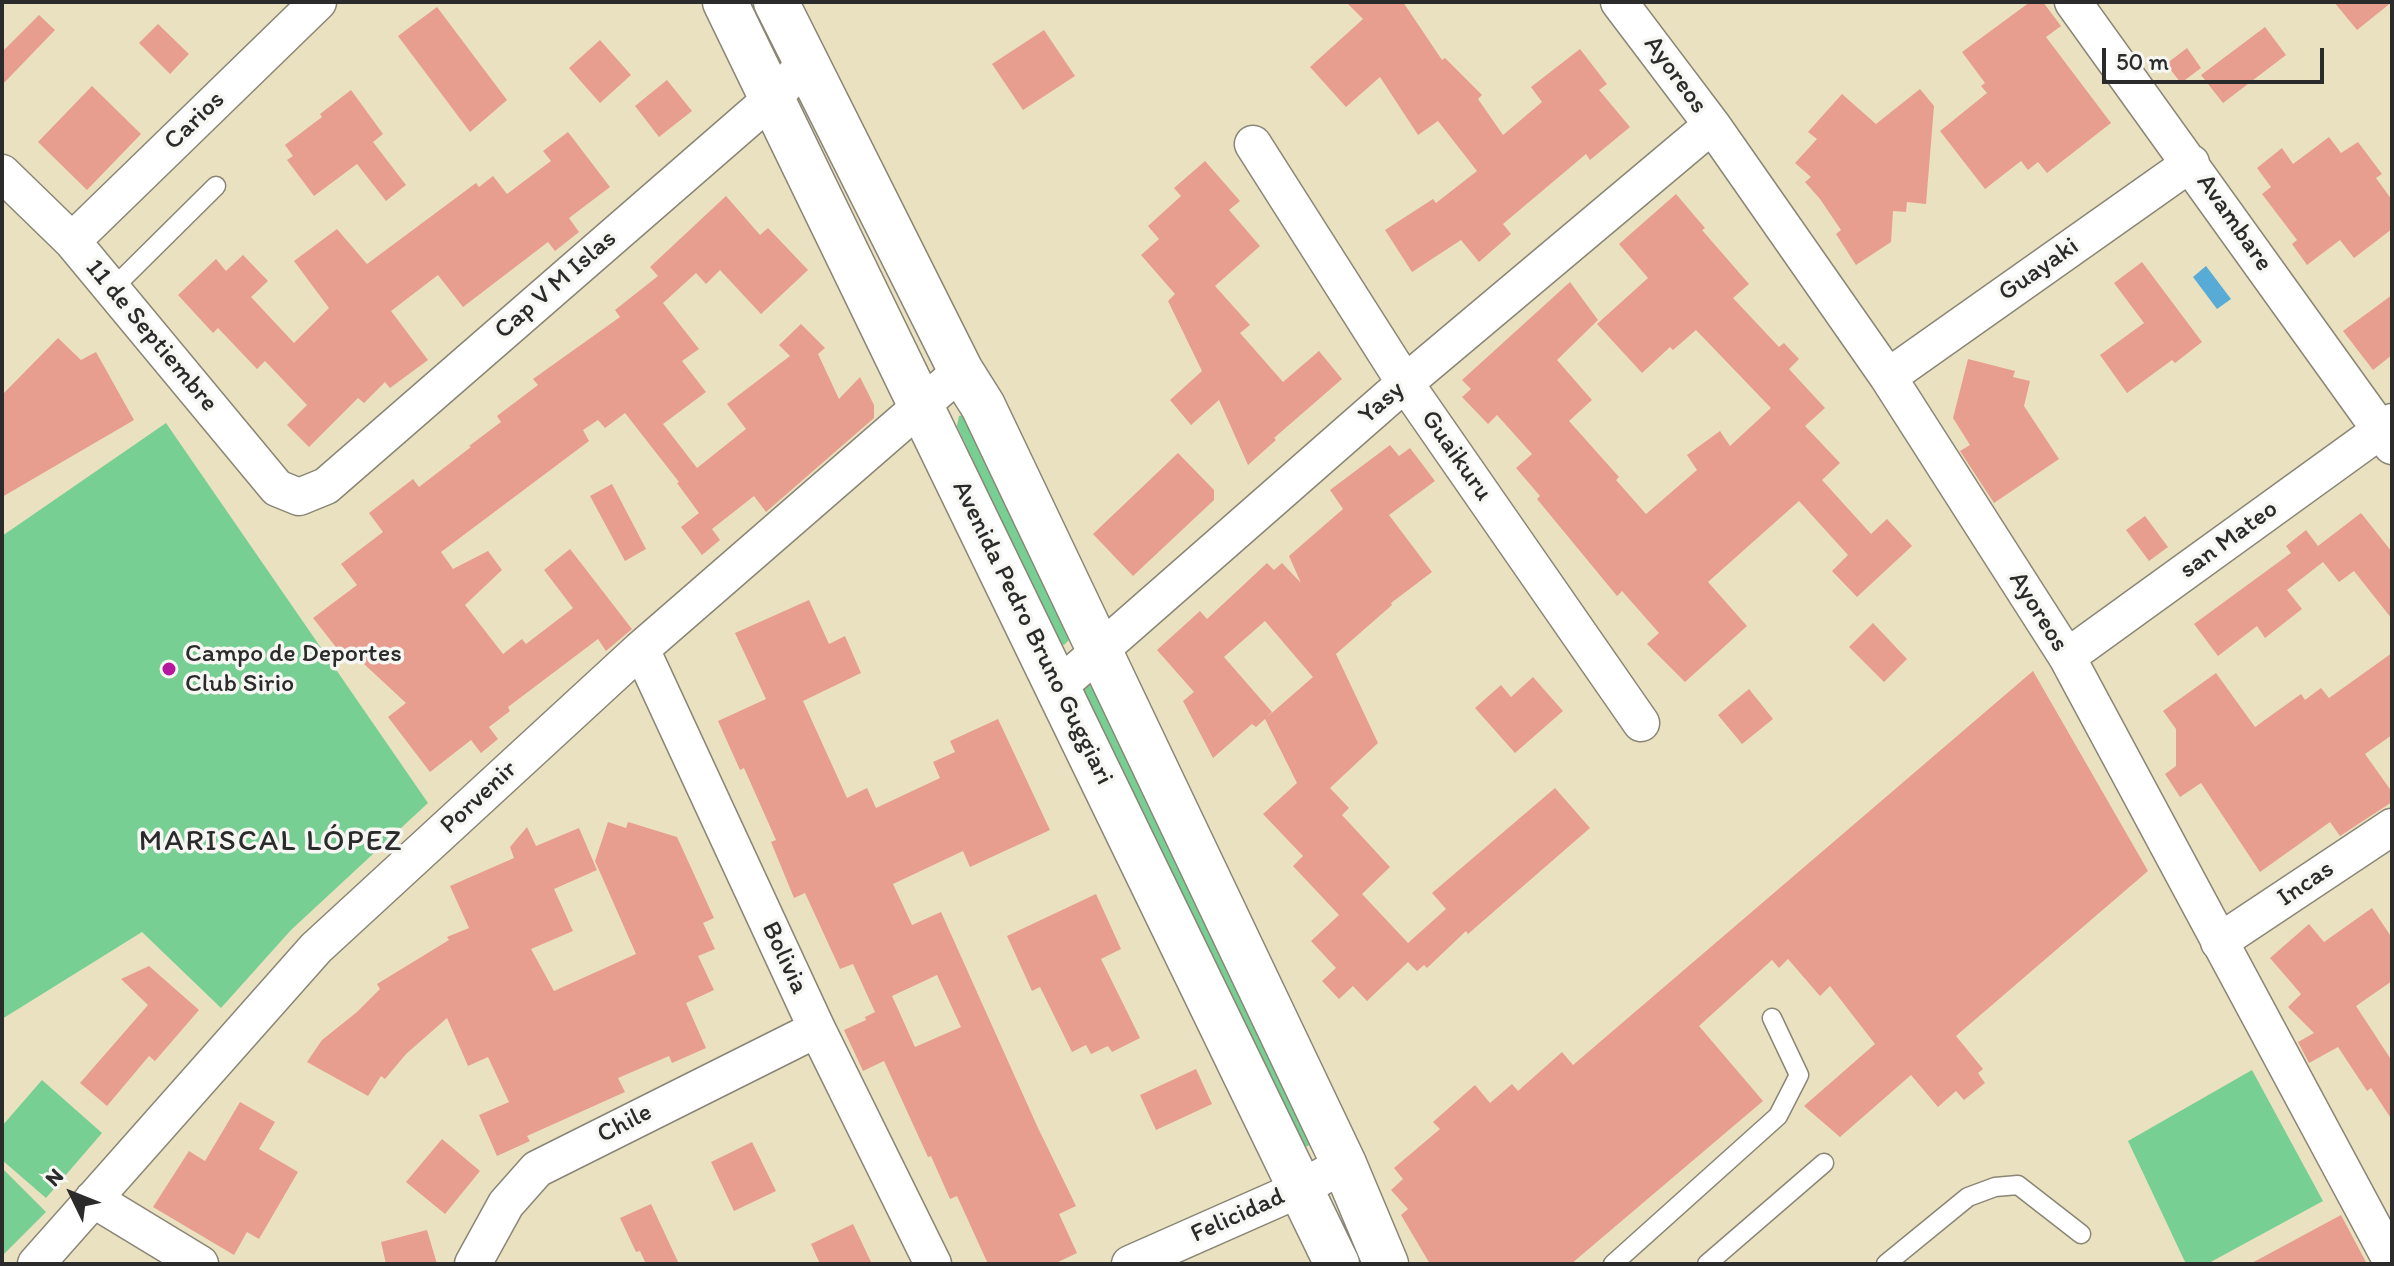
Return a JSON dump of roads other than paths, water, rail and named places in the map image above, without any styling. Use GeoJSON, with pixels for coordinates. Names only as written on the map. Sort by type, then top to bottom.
{"type":"FeatureCollection","features":[{"type":"Feature","properties":{"kind":"main road","name":"Avenida Pedro Bruno Guggiari"},"geometry":{"type":"LineString","coordinates":[[725,2],[1337,1264]]}},
{"type":"Feature","properties":{"kind":"main road","name":"Avenida Pedro Bruno Guggiari"},"geometry":{"type":"LineString","coordinates":[[776,2],[961,371],[983,406],[1344,1164],[1386,1264]]}},
{"type":"Feature","properties":{"kind":"street","name":"Carios"},"geometry":{"type":"LineString","coordinates":[[72,241],[318,2]]}},
{"type":"Feature","properties":{"kind":"street","name":"Avambare"},"geometry":{"type":"LineString","coordinates":[[2073,2],[2388,433]]}},
{"type":"Feature","properties":{"kind":"street","name":"Ayoreos"},"geometry":{"type":"LineString","coordinates":[[1633,7],[1888,377],[2067,657],[2219,942],[2389,1247]]}},
{"type":"Feature","properties":{"kind":"street","name":"Cap V M Islas"},"geometry":{"type":"LineString","coordinates":[[299,497],[326,486],[770,100],[806,64]]}},
{"type":"Feature","properties":{"kind":"street","name":"Yasy"},"geometry":{"type":"LineString","coordinates":[[1057,688],[1405,383],[1712,125]]}},
{"type":"Feature","properties":{"kind":"street","name":"Guaikuru"},"geometry":{"type":"LineString","coordinates":[[1253,144],[1405,383],[1641,723]]}},
{"type":"Feature","properties":{"kind":"street","name":"Guayaki"},"geometry":{"type":"LineString","coordinates":[[1888,377],[2191,163]]}},
{"type":"Feature","properties":{"kind":"street","name":"11 de Septiembre"},"geometry":{"type":"LineString","coordinates":[[2,173],[72,241],[277,488],[299,497]]}},
{"type":"Feature","properties":{"kind":"street","name":"Porvenir"},"geometry":{"type":"LineString","coordinates":[[36,1264],[316,948],[641,649],[961,371]]}},
{"type":"Feature","properties":{"kind":"street","name":"san Mateo"},"geometry":{"type":"LineString","coordinates":[[2067,657],[2388,433]]}},
{"type":"Feature","properties":{"kind":"street","name":"Bolivia"},"geometry":{"type":"LineString","coordinates":[[641,649],[817,1029],[933,1264]]}},
{"type":"Feature","properties":{"kind":"street","name":"Incas"},"geometry":{"type":"LineString","coordinates":[[2219,942],[2392,827]]}},
{"type":"Feature","properties":{"kind":"street","name":"Chile"},"geometry":{"type":"LineString","coordinates":[[473,1264],[506,1204],[537,1169],[817,1029]]}},
{"type":"Feature","properties":{"kind":"street","name":"Felicidad"},"geometry":{"type":"LineString","coordinates":[[1130,1264],[1302,1188],[1344,1164]]}},
{"type":"Feature","properties":{"kind":"street"},"geometry":{"type":"LineString","coordinates":[[93,1199],[200,1264]]}},
{"type":"Feature","properties":{"kind":"lane"},"geometry":{"type":"LineString","coordinates":[[112,289],[216,186]]}},
{"type":"Feature","properties":{"kind":"lane"},"geometry":{"type":"LineString","coordinates":[[1613,1264],[1778,1116],[1799,1075],[1772,1018]]}},
{"type":"Feature","properties":{"kind":"lane"},"geometry":{"type":"LineString","coordinates":[[1707,1264],[1824,1163]]}},
{"type":"Feature","properties":{"kind":"lane"},"geometry":{"type":"LineString","coordinates":[[1886,1264],[1968,1197],[1995,1187],[2018,1185],[2081,1234]]}},
{"type":"Feature","properties":{"kind":"water"},"geometry":{"type":"Polygon","coordinates":[[[2206,266],[2231,299],[2217,309],[2193,277],[2206,266]]]}},
{"type":"Feature","properties":{"kind":"place","name":"Campo de Deportes Club Sirio"},"geometry":{"type":"Point","coordinates":[169,669]}},
{"type":"Feature","properties":{"kind":"district","name":"MARISCAL LÓPEZ"},"geometry":{"type":"Point","coordinates":[271,842]}}]}
